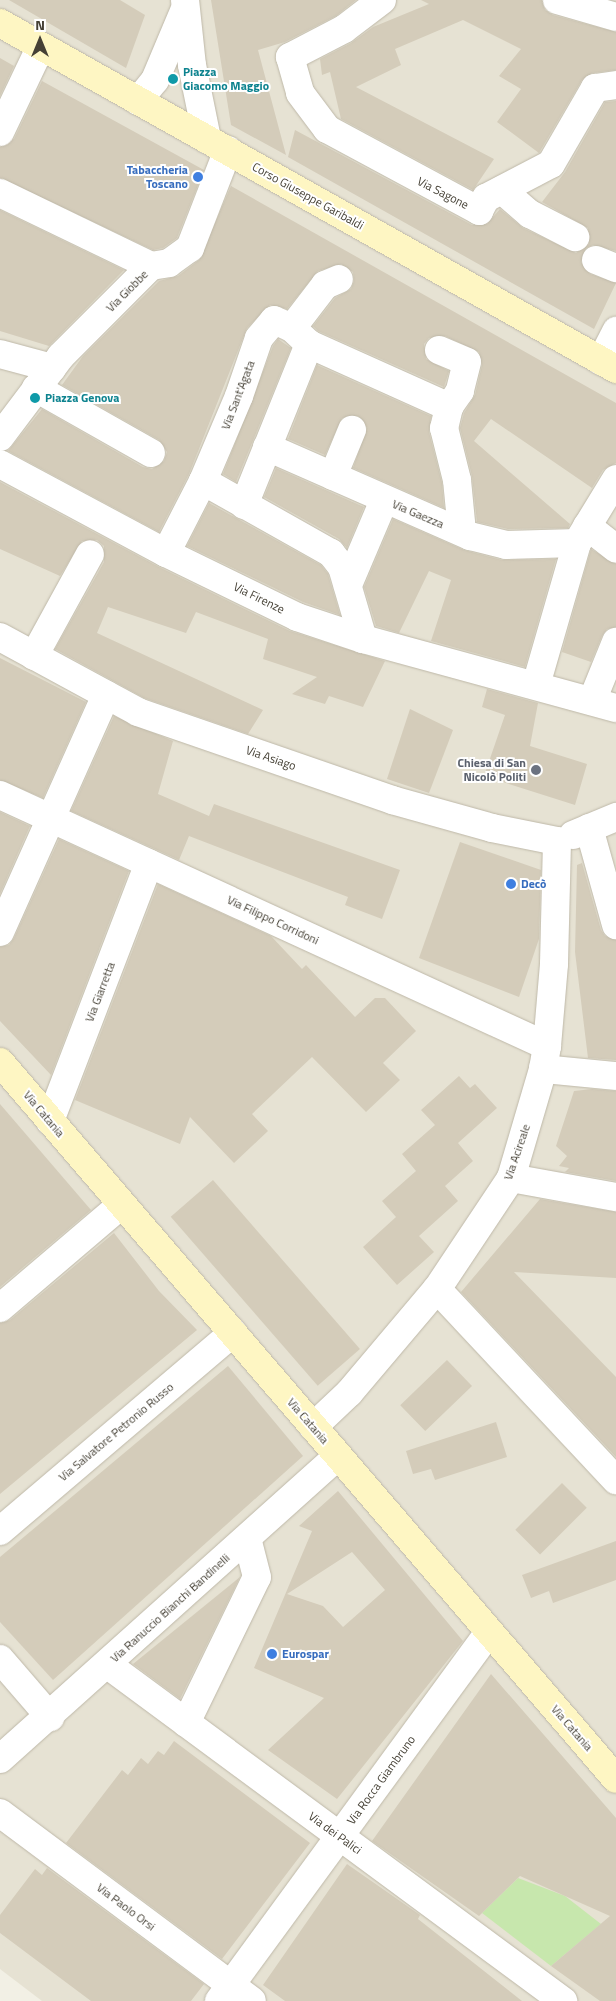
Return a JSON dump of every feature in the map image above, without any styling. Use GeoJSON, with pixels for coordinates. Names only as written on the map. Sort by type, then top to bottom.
{"type":"FeatureCollection","features":[{"type":"Feature","properties":{"kind":"street","name":"Via Sagone"},"geometry":{"type":"LineString","coordinates":[[382,0],[344,28],[290,56],[300,93],[327,129],[479,211],[486,198],[551,164],[595,88],[616,84]]}},
{"type":"Feature","properties":{"kind":"street"},"geometry":{"type":"LineString","coordinates":[[556,0],[616,17]]}},
{"type":"Feature","properties":{"kind":"street"},"geometry":{"type":"LineString","coordinates":[[138,101],[155,80],[185,5]]}},
{"type":"Feature","properties":{"kind":"street"},"geometry":{"type":"LineString","coordinates":[[185,5],[192,65],[218,145]]}},
{"type":"Feature","properties":{"kind":"street","name":"Corso Giuseppe Garibaldi"},"geometry":{"type":"LineString","coordinates":[[0,23],[608,365]]}},
{"type":"Feature","properties":{"kind":"street"},"geometry":{"type":"LineString","coordinates":[[0,132],[41,46]]}},
{"type":"Feature","properties":{"kind":"street","name":"Via Giobbe"},"geometry":{"type":"LineString","coordinates":[[0,437],[50,371],[151,266],[169,263],[190,248],[218,145]]}},
{"type":"Feature","properties":{"kind":"street"},"geometry":{"type":"LineString","coordinates":[[502,190],[530,214],[575,238]]}},
{"type":"Feature","properties":{"kind":"street"},"geometry":{"type":"LineString","coordinates":[[0,193],[151,266]]}},
{"type":"Feature","properties":{"kind":"street"},"geometry":{"type":"LineString","coordinates":[[244,505],[267,447],[301,336],[325,285],[339,280]]}},
{"type":"Feature","properties":{"kind":"street","name":"Via Sant'Agata"},"geometry":{"type":"LineString","coordinates":[[166,553],[203,481],[239,396],[259,338],[274,320],[301,336]]}},
{"type":"Feature","properties":{"kind":"street"},"geometry":{"type":"LineString","coordinates":[[608,365],[616,331]]}},
{"type":"Feature","properties":{"kind":"street"},"geometry":{"type":"LineString","coordinates":[[301,336],[449,408]]}},
{"type":"Feature","properties":{"kind":"street"},"geometry":{"type":"LineString","coordinates":[[439,350],[468,362],[460,391],[449,408],[444,428],[457,480],[462,532]]}},
{"type":"Feature","properties":{"kind":"street"},"geometry":{"type":"LineString","coordinates":[[0,354],[50,371],[151,453]]}},
{"type":"Feature","properties":{"kind":"street"},"geometry":{"type":"LineString","coordinates":[[333,476],[352,430]]}},
{"type":"Feature","properties":{"kind":"street","name":"Via Gaezza"},"geometry":{"type":"LineString","coordinates":[[267,447],[384,500],[462,532],[506,545],[582,534]]}},
{"type":"Feature","properties":{"kind":"street","name":"Via Firenze"},"geometry":{"type":"LineString","coordinates":[[0,464],[166,553],[297,617],[363,639],[604,705]]}},
{"type":"Feature","properties":{"kind":"street"},"geometry":{"type":"LineString","coordinates":[[536,685],[582,534],[616,479]]}},
{"type":"Feature","properties":{"kind":"street"},"geometry":{"type":"LineString","coordinates":[[203,481],[331,553],[342,567],[363,639]]}},
{"type":"Feature","properties":{"kind":"street"},"geometry":{"type":"LineString","coordinates":[[348,585],[384,500]]}},
{"type":"Feature","properties":{"kind":"street"},"geometry":{"type":"LineString","coordinates":[[582,534],[616,549]]}},
{"type":"Feature","properties":{"kind":"street"},"geometry":{"type":"LineString","coordinates":[[34,656],[90,554]]}},
{"type":"Feature","properties":{"kind":"street","name":"Via Asiago"},"geometry":{"type":"LineString","coordinates":[[0,637],[138,712],[392,800],[492,828],[557,841]]}},
{"type":"Feature","properties":{"kind":"street"},"geometry":{"type":"LineString","coordinates":[[604,705],[616,642]]}},
{"type":"Feature","properties":{"kind":"street"},"geometry":{"type":"LineString","coordinates":[[0,932],[106,695]]}},
{"type":"Feature","properties":{"kind":"street","name":"Via Filippo Corridoni"},"geometry":{"type":"LineString","coordinates":[[0,795],[149,863],[545,1057],[616,1076]]}},
{"type":"Feature","properties":{"kind":"street"},"geometry":{"type":"LineString","coordinates":[[557,841],[607,825]]}},
{"type":"Feature","properties":{"kind":"street"},"geometry":{"type":"LineString","coordinates":[[607,825],[597,856],[616,925]]}},
{"type":"Feature","properties":{"kind":"street","name":"Via Acireale"},"geometry":{"type":"LineString","coordinates":[[313,1427],[349,1393],[437,1289],[511,1178],[545,1057],[554,964],[557,841]]}},
{"type":"Feature","properties":{"kind":"street","name":"Via Giarretta"},"geometry":{"type":"LineString","coordinates":[[50,1121],[149,863]]}},
{"type":"Feature","properties":{"kind":"street","name":"Via Catania"},"geometry":{"type":"LineString","coordinates":[[0,1062],[616,1779]]}},
{"type":"Feature","properties":{"kind":"street"},"geometry":{"type":"LineString","coordinates":[[511,1178],[616,1197]]}},
{"type":"Feature","properties":{"kind":"street"},"geometry":{"type":"LineString","coordinates":[[0,1308],[121,1205]]}},
{"type":"Feature","properties":{"kind":"street"},"geometry":{"type":"LineString","coordinates":[[437,1289],[616,1480]]}},
{"type":"Feature","properties":{"kind":"street","name":"Via Salvatore Petronio Russo"},"geometry":{"type":"LineString","coordinates":[[0,1531],[233,1333]]}},
{"type":"Feature","properties":{"kind":"street","name":"Via Ranuccio Bianchi Bandinelli"},"geometry":{"type":"LineString","coordinates":[[0,1759],[50,1717],[338,1456]]}},
{"type":"Feature","properties":{"kind":"street"},"geometry":{"type":"LineString","coordinates":[[186,1723],[256,1577],[247,1538]]}},
{"type":"Feature","properties":{"kind":"street","name":"Via Rocca Giambruno"},"geometry":{"type":"LineString","coordinates":[[225,1993],[489,1632]]}},
{"type":"Feature","properties":{"kind":"street"},"geometry":{"type":"LineString","coordinates":[[0,1659],[50,1717]]}},
{"type":"Feature","properties":{"kind":"street","name":"Via dei Palici"},"geometry":{"type":"LineString","coordinates":[[108,1664],[563,2001]]}},
{"type":"Feature","properties":{"kind":"street","name":"Via Paolo Orsi"},"geometry":{"type":"LineString","coordinates":[[0,1813],[225,1993],[252,2001]]}},
{"type":"Feature","properties":{"kind":"shaded area"},"geometry":{"type":"Polygon","coordinates":[[[0,0],[616,0],[616,2001],[42,2001],[0,1969],[0,0]]]}},
{"type":"Feature","properties":{"kind":"green space"},"geometry":{"type":"Polygon","coordinates":[[[518,1878],[565,1896],[601,1924],[551,1966],[482,1913],[518,1878]]]}},
{"type":"Feature","properties":{"kind":"building"},"geometry":{"type":"Polygon","coordinates":[[[9,0],[120,0],[145,15],[126,68],[9,0]]]}},
{"type":"Feature","properties":{"kind":"building"},"geometry":{"type":"Polygon","coordinates":[[[211,0],[356,0],[336,16],[285,42],[258,50],[286,155],[231,125],[211,0]]]}},
{"type":"Feature","properties":{"kind":"building"},"geometry":{"type":"Polygon","coordinates":[[[421,0],[542,0],[545,10],[553,15],[616,32],[616,70],[592,73],[582,80],[539,153],[497,122],[521,89],[499,76],[521,49],[463,20],[395,49],[401,65],[356,87],[494,159],[473,190],[341,119],[330,72],[322,75],[320,59],[351,43],[373,27],[429,4],[421,0]]]}},
{"type":"Feature","properties":{"kind":"building"},"geometry":{"type":"Polygon","coordinates":[[[0,58],[14,66],[0,96],[0,58]]]}},
{"type":"Feature","properties":{"kind":"building"},"geometry":{"type":"Polygon","coordinates":[[[42,81],[204,170],[177,238],[163,248],[153,250],[0,178],[0,147],[14,139],[42,81]]]}},
{"type":"Feature","properties":{"kind":"building"},"geometry":{"type":"Polygon","coordinates":[[[616,101],[616,251],[593,245],[586,248],[581,262],[590,274],[616,283],[594,329],[288,157],[295,130],[472,225],[487,224],[500,209],[523,228],[576,253],[589,244],[588,228],[542,202],[565,172],[605,102],[616,101]]]}},
{"type":"Feature","properties":{"kind":"building"},"geometry":{"type":"Polygon","coordinates":[[[231,186],[616,403],[616,463],[603,470],[592,488],[491,419],[474,441],[570,524],[568,528],[508,529],[477,522],[472,476],[460,428],[464,413],[475,395],[482,365],[479,352],[445,336],[429,338],[424,344],[426,359],[449,371],[444,387],[318,331],[313,326],[335,298],[351,289],[354,281],[353,272],[341,264],[318,271],[287,309],[270,305],[247,328],[189,474],[159,532],[8,451],[42,409],[143,467],[152,469],[164,461],[167,452],[159,440],[62,385],[83,356],[159,281],[178,276],[199,260],[231,186]]]}},
{"type":"Feature","properties":{"kind":"building"},"geometry":{"type":"Polygon","coordinates":[[[0,210],[124,270],[49,346],[0,331],[0,210]]]}},
{"type":"Feature","properties":{"kind":"building"},"geometry":{"type":"Polygon","coordinates":[[[278,339],[291,348],[236,482],[223,474],[273,346],[278,339]]]}},
{"type":"Feature","properties":{"kind":"building"},"geometry":{"type":"Polygon","coordinates":[[[317,365],[431,416],[429,432],[442,483],[444,508],[353,468],[367,428],[358,416],[342,418],[325,455],[288,439],[317,365]]]}},
{"type":"Feature","properties":{"kind":"building"},"geometry":{"type":"Polygon","coordinates":[[[276,468],[364,507],[347,548],[339,539],[264,497],[276,468]]]}},
{"type":"Feature","properties":{"kind":"building"},"geometry":{"type":"Polygon","coordinates":[[[0,482],[159,567],[290,631],[385,661],[363,707],[329,696],[325,704],[292,694],[317,677],[263,659],[268,639],[196,612],[186,633],[108,607],[97,633],[263,710],[248,734],[144,698],[55,649],[104,562],[104,546],[97,540],[82,541],[60,576],[0,549],[0,482]]]}},
{"type":"Feature","properties":{"kind":"building"},"geometry":{"type":"Polygon","coordinates":[[[209,503],[321,565],[328,574],[340,615],[303,602],[187,546],[209,503]]]}},
{"type":"Feature","properties":{"kind":"building"},"geometry":{"type":"Polygon","coordinates":[[[393,519],[464,550],[502,560],[556,559],[525,667],[431,641],[451,580],[429,571],[399,633],[376,626],[364,587],[393,519]]]}},
{"type":"Feature","properties":{"kind":"building"},"geometry":{"type":"Polygon","coordinates":[[[591,549],[616,564],[616,627],[607,629],[602,636],[591,662],[562,652],[591,549]]]}},
{"type":"Feature","properties":{"kind":"building"},"geometry":{"type":"Polygon","coordinates":[[[0,658],[86,702],[43,798],[0,780],[0,658]]]}},
{"type":"Feature","properties":{"kind":"building","name":"Chiesa di San Nicolò Politi"},"geometry":{"type":"Polygon","coordinates":[[[487,689],[538,703],[530,746],[587,764],[575,805],[484,776],[505,715],[482,707],[487,689]]]}},
{"type":"Feature","properties":{"kind":"building"},"geometry":{"type":"Polygon","coordinates":[[[410,709],[453,730],[429,793],[387,779],[410,709]]]}},
{"type":"Feature","properties":{"kind":"building"},"geometry":{"type":"Polygon","coordinates":[[[114,716],[173,741],[158,794],[209,816],[214,804],[400,870],[382,919],[345,905],[348,897],[189,836],[179,860],[71,811],[114,716]]]}},
{"type":"Feature","properties":{"kind":"building"},"geometry":{"type":"Polygon","coordinates":[[[0,812],[30,826],[0,894],[0,812]]]}},
{"type":"Feature","properties":{"kind":"building"},"geometry":{"type":"Polygon","coordinates":[[[59,839],[129,871],[51,1075],[0,1021],[0,947],[9,945],[14,938],[59,839]]]}},
{"type":"Feature","properties":{"kind":"building"},"geometry":{"type":"Polygon","coordinates":[[[460,842],[541,870],[539,939],[519,997],[419,958],[460,842]]]}},
{"type":"Feature","properties":{"kind":"building"},"geometry":{"type":"Polygon","coordinates":[[[582,863],[601,930],[605,936],[616,940],[616,1060],[588,1058],[575,952],[577,865],[582,863]]]}},
{"type":"Feature","properties":{"kind":"building"},"geometry":{"type":"Polygon","coordinates":[[[158,884],[271,936],[302,969],[306,965],[355,1017],[375,998],[385,998],[416,1031],[383,1063],[400,1080],[366,1112],[312,1057],[252,1114],[268,1131],[234,1163],[190,1117],[180,1144],[75,1100],[158,884]]]}},
{"type":"Feature","properties":{"kind":"building"},"geometry":{"type":"Polygon","coordinates":[[[459,1076],[470,1088],[475,1084],[497,1108],[458,1143],[473,1161],[445,1186],[458,1201],[419,1236],[434,1252],[397,1285],[363,1247],[396,1217],[382,1201],[416,1171],[402,1154],[435,1125],[421,1110],[459,1076]]]}},
{"type":"Feature","properties":{"kind":"building"},"geometry":{"type":"Polygon","coordinates":[[[592,1089],[616,1091],[616,1181],[565,1172],[569,1168],[559,1166],[567,1156],[556,1146],[574,1091],[592,1089]]]}},
{"type":"Feature","properties":{"kind":"building"},"geometry":{"type":"Polygon","coordinates":[[[0,1104],[91,1210],[0,1287],[0,1104]]]}},
{"type":"Feature","properties":{"kind":"building"},"geometry":{"type":"Polygon","coordinates":[[[213,1180],[360,1349],[318,1386],[171,1217],[213,1180]]]}},
{"type":"Feature","properties":{"kind":"building"},"geometry":{"type":"Polygon","coordinates":[[[540,1199],[616,1212],[616,1278],[514,1272],[616,1377],[616,1457],[461,1292],[540,1199]]]}},
{"type":"Feature","properties":{"kind":"building"},"geometry":{"type":"Polygon","coordinates":[[[114,1233],[159,1291],[197,1330],[0,1494],[0,1323],[10,1320],[114,1233]]]}},
{"type":"Feature","properties":{"kind":"building"},"geometry":{"type":"Polygon","coordinates":[[[447,1360],[472,1386],[425,1431],[400,1405],[447,1360]]]}},
{"type":"Feature","properties":{"kind":"building"},"geometry":{"type":"Polygon","coordinates":[[[228,1366],[303,1456],[53,1680],[0,1622],[0,1557],[228,1366]]]}},
{"type":"Feature","properties":{"kind":"building"},"geometry":{"type":"Polygon","coordinates":[[[496,1422],[507,1457],[435,1480],[431,1469],[413,1474],[406,1451],[496,1422]]]}},
{"type":"Feature","properties":{"kind":"building"},"geometry":{"type":"Polygon","coordinates":[[[562,1483],[587,1508],[540,1554],[515,1530],[562,1483]]]}},
{"type":"Feature","properties":{"kind":"building"},"geometry":{"type":"Polygon","coordinates":[[[338,1491],[463,1641],[337,1799],[268,1750],[324,1698],[254,1668],[312,1531],[299,1526],[338,1491]],[[352,1552],[287,1594],[323,1606],[343,1627],[385,1590],[352,1552]]]}},
{"type":"Feature","properties":{"kind":"building"},"geometry":{"type":"Polygon","coordinates":[[[616,1541],[616,1580],[553,1603],[549,1591],[531,1598],[522,1575],[616,1541]]]}},
{"type":"Feature","properties":{"kind":"building"},"geometry":{"type":"Polygon","coordinates":[[[240,1577],[180,1699],[133,1664],[240,1577]]]}},
{"type":"Feature","properties":{"kind":"building"},"geometry":{"type":"Polygon","coordinates":[[[491,1674],[616,1818],[616,2001],[600,2001],[551,1966],[610,1916],[520,1876],[479,1916],[372,1841],[491,1674]]]}},
{"type":"Feature","properties":{"kind":"building"},"geometry":{"type":"Polygon","coordinates":[[[174,1741],[310,1843],[222,1959],[66,1843],[122,1770],[128,1775],[141,1758],[148,1764],[158,1751],[164,1755],[174,1741]]]}},
{"type":"Feature","properties":{"kind":"building"},"geometry":{"type":"Polygon","coordinates":[[[347,1864],[420,1915],[418,1919],[522,2001],[285,2001],[263,1985],[347,1864]]]}},
{"type":"Feature","properties":{"kind":"building"},"geometry":{"type":"Polygon","coordinates":[[[47,1868],[204,1984],[191,2001],[91,2001],[0,1933],[0,1915],[35,1869],[42,1875],[47,1868]]]}},
{"type":"Feature","properties":{"kind":"place","name":"Piazza Giacomo Maggio"},"geometry":{"type":"Point","coordinates":[173,79]}},
{"type":"Feature","properties":{"kind":"place","name":"Tabaccheria Toscano"},"geometry":{"type":"Point","coordinates":[198,177]}},
{"type":"Feature","properties":{"kind":"place","name":"Piazza Genova"},"geometry":{"type":"Point","coordinates":[35,398]}},
{"type":"Feature","properties":{"kind":"place","name":"Chiesa di San Nicolò Politi"},"geometry":{"type":"Point","coordinates":[536,770]}},
{"type":"Feature","properties":{"kind":"place","name":"Decò"},"geometry":{"type":"Point","coordinates":[511,884]}},
{"type":"Feature","properties":{"kind":"place","name":"Eurospar"},"geometry":{"type":"Point","coordinates":[272,1654]}}]}
